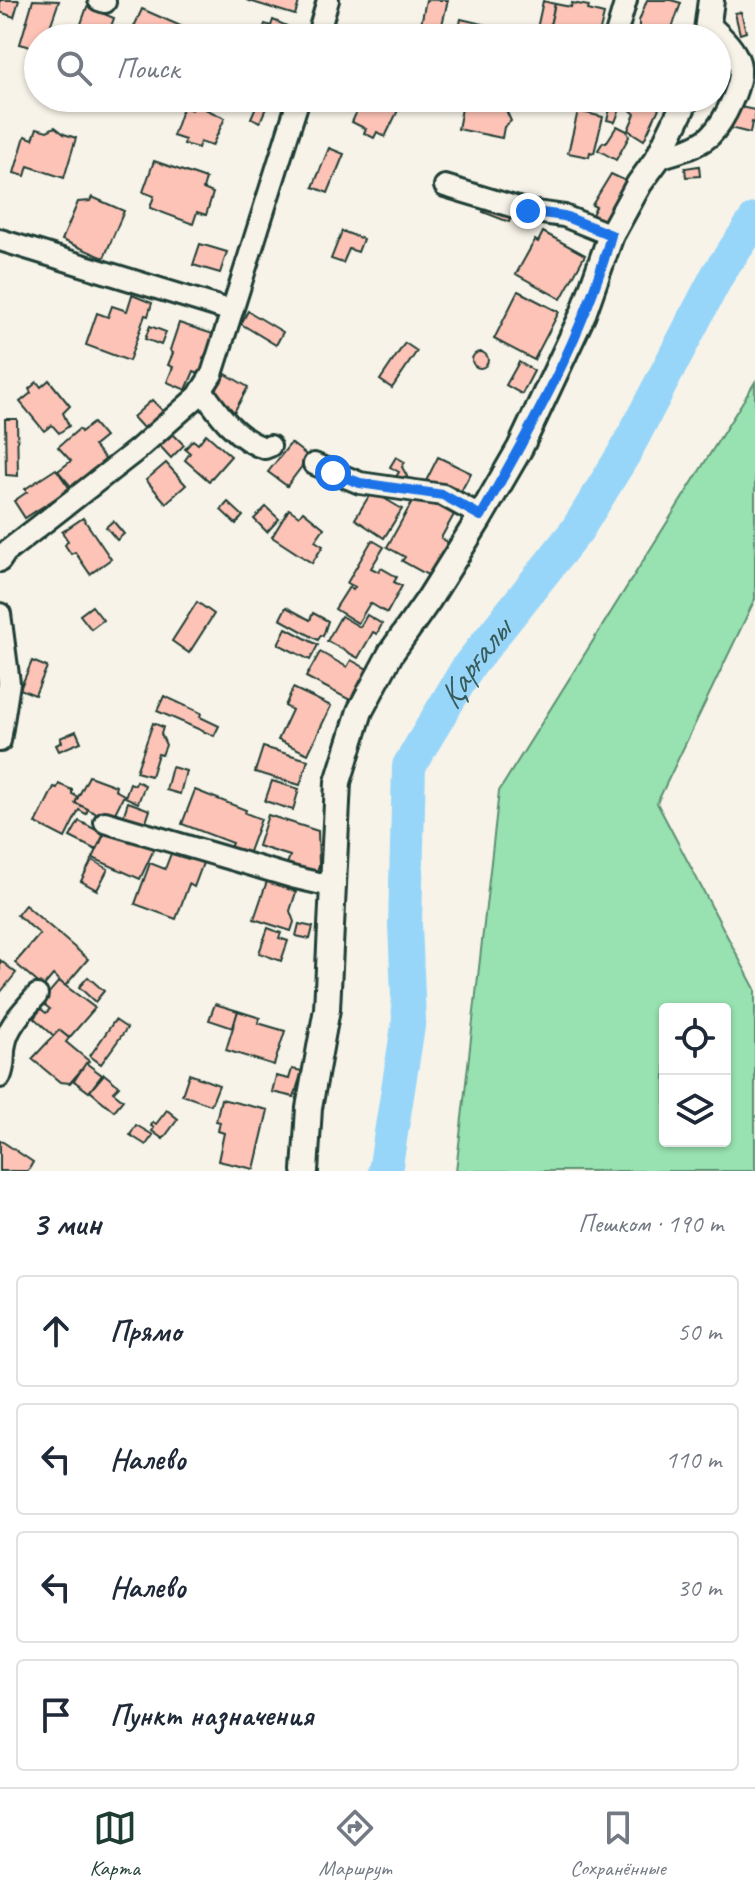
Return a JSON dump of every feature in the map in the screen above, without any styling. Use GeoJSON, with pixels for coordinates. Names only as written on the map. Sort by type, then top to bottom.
{"type":"FeatureCollection","features":[{"type":"Feature","properties":{"kind":"street"},"geometry":{"type":"LineString","coordinates":[[321,24],[328,0]]}},
{"type":"Feature","properties":{"kind":"street"},"geometry":{"type":"LineString","coordinates":[[619,24],[626,0]]}},
{"type":"Feature","properties":{"kind":"street"},"geometry":{"type":"LineString","coordinates":[[731,48],[740,63],[737,88],[731,102]]}},
{"type":"Feature","properties":{"kind":"street"},"geometry":{"type":"LineString","coordinates":[[0,561],[6,552],[137,450],[202,390],[212,374],[295,112]]}},
{"type":"Feature","properties":{"kind":"street"},"geometry":{"type":"LineString","coordinates":[[305,1171],[309,1108],[327,1009],[338,782],[360,711],[391,653],[481,516],[546,397],[583,314],[611,235],[639,184],[658,158],[680,112]]}},
{"type":"Feature","properties":{"kind":"street"},"geometry":{"type":"LineString","coordinates":[[658,158],[687,150],[710,136],[726,112]]}},
{"type":"Feature","properties":{"kind":"street"},"geometry":{"type":"LineString","coordinates":[[445,186],[528,211],[564,216],[611,235]]}},
{"type":"Feature","properties":{"kind":"street"},"geometry":{"type":"LineString","coordinates":[[0,240],[232,311]]}},
{"type":"Feature","properties":{"kind":"street"},"geometry":{"type":"LineString","coordinates":[[202,390],[243,437],[255,445],[270,446]]}},
{"type":"Feature","properties":{"kind":"street"},"geometry":{"type":"LineString","coordinates":[[314,464],[360,483],[443,495],[481,516]]}},
{"type":"Feature","properties":{"kind":"street"},"geometry":{"type":"LineString","coordinates":[[0,614],[7,649],[9,683],[0,741]]}},
{"type":"Feature","properties":{"kind":"street"},"geometry":{"type":"LineString","coordinates":[[105,822],[278,874],[331,886]]}},
{"type":"Feature","properties":{"kind":"street"},"geometry":{"type":"LineString","coordinates":[[0,1077],[10,1029],[37,995]]}},
{"type":"Feature","properties":{"kind":"green space"},"geometry":{"type":"Polygon","coordinates":[[[755,382],[755,599],[657,803],[755,989],[755,1171],[456,1171],[499,791],[755,382]]]}},
{"type":"Feature","properties":{"kind":"building"},"geometry":{"type":"Polygon","coordinates":[[[0,0],[19,0],[14,17],[0,12],[0,0]]]}},
{"type":"Feature","properties":{"kind":"building"},"geometry":{"type":"Polygon","coordinates":[[[33,0],[59,1],[51,24],[26,24],[33,0]]]}},
{"type":"Feature","properties":{"kind":"building"},"geometry":{"type":"Polygon","coordinates":[[[246,0],[291,0],[299,2],[295,15],[246,0]]]}},
{"type":"Feature","properties":{"kind":"building"},"geometry":{"type":"Polygon","coordinates":[[[426,0],[448,0],[442,24],[421,24],[426,0]]]}},
{"type":"Feature","properties":{"kind":"building"},"geometry":{"type":"Polygon","coordinates":[[[647,0],[681,3],[673,24],[639,24],[647,0]]]}},
{"type":"Feature","properties":{"kind":"building"},"geometry":{"type":"Polygon","coordinates":[[[543,1],[555,4],[550,24],[538,24],[543,1]]]}},
{"type":"Feature","properties":{"kind":"building"},"geometry":{"type":"Polygon","coordinates":[[[572,3],[589,6],[588,10],[604,14],[602,24],[550,24],[555,4],[571,7],[572,3]]]}},
{"type":"Feature","properties":{"kind":"building"},"geometry":{"type":"Polygon","coordinates":[[[87,7],[114,18],[112,24],[81,24],[87,7]]]}},
{"type":"Feature","properties":{"kind":"building"},"geometry":{"type":"Polygon","coordinates":[[[142,9],[176,24],[135,24],[142,9]]]}},
{"type":"Feature","properties":{"kind":"building"},"geometry":{"type":"Polygon","coordinates":[[[741,12],[746,32],[740,34],[735,13],[741,12]]]}},
{"type":"Feature","properties":{"kind":"building"},"geometry":{"type":"Polygon","coordinates":[[[461,19],[482,24],[460,24],[461,19]]]}},
{"type":"Feature","properties":{"kind":"building"},"geometry":{"type":"Polygon","coordinates":[[[735,106],[755,110],[755,123],[752,122],[750,133],[730,128],[735,106]]]}},
{"type":"Feature","properties":{"kind":"building"},"geometry":{"type":"Polygon","coordinates":[[[181,112],[212,112],[225,118],[212,146],[200,142],[198,148],[184,144],[185,140],[173,136],[181,112]]]}},
{"type":"Feature","properties":{"kind":"building"},"geometry":{"type":"Polygon","coordinates":[[[254,112],[264,112],[260,122],[251,118],[254,112]]]}},
{"type":"Feature","properties":{"kind":"building"},"geometry":{"type":"Polygon","coordinates":[[[357,112],[397,112],[385,137],[377,132],[374,138],[364,133],[366,129],[352,122],[357,112]]]}},
{"type":"Feature","properties":{"kind":"building"},"geometry":{"type":"Polygon","coordinates":[[[461,112],[507,112],[511,121],[504,127],[502,138],[458,129],[461,112]]]}},
{"type":"Feature","properties":{"kind":"building"},"geometry":{"type":"Polygon","coordinates":[[[578,112],[603,117],[594,153],[590,152],[589,157],[568,153],[578,112]]]}},
{"type":"Feature","properties":{"kind":"building"},"geometry":{"type":"Polygon","coordinates":[[[609,112],[619,112],[615,122],[607,120],[609,112]]]}},
{"type":"Feature","properties":{"kind":"building"},"geometry":{"type":"Polygon","coordinates":[[[633,112],[657,112],[644,140],[628,130],[635,114],[633,112]]]}},
{"type":"Feature","properties":{"kind":"building"},"geometry":{"type":"Polygon","coordinates":[[[617,126],[627,131],[629,137],[616,160],[598,150],[617,126]]]}},
{"type":"Feature","properties":{"kind":"building"},"geometry":{"type":"Polygon","coordinates":[[[55,127],[76,138],[64,178],[28,166],[25,176],[14,173],[25,136],[33,139],[37,128],[47,131],[55,127]]]}},
{"type":"Feature","properties":{"kind":"building"},"geometry":{"type":"Polygon","coordinates":[[[329,148],[344,154],[328,193],[313,187],[329,148]]]}},
{"type":"Feature","properties":{"kind":"building"},"geometry":{"type":"Polygon","coordinates":[[[154,161],[206,179],[203,189],[213,193],[206,215],[197,212],[193,224],[150,208],[154,196],[143,192],[154,161]]]}},
{"type":"Feature","properties":{"kind":"building"},"geometry":{"type":"Polygon","coordinates":[[[699,166],[700,176],[686,177],[685,168],[699,166]]]}},
{"type":"Feature","properties":{"kind":"building"},"geometry":{"type":"Polygon","coordinates":[[[611,174],[626,181],[602,227],[589,220],[596,207],[592,205],[611,174]]]}},
{"type":"Feature","properties":{"kind":"building"},"geometry":{"type":"Polygon","coordinates":[[[92,197],[124,211],[104,258],[62,240],[78,202],[90,201],[92,197]]]}},
{"type":"Feature","properties":{"kind":"building"},"geometry":{"type":"Polygon","coordinates":[[[488,201],[513,212],[509,222],[483,212],[488,201]]]}},
{"type":"Feature","properties":{"kind":"building"},"geometry":{"type":"Polygon","coordinates":[[[342,231],[363,239],[358,252],[349,249],[343,263],[331,259],[342,231]]]}},
{"type":"Feature","properties":{"kind":"building"},"geometry":{"type":"Polygon","coordinates":[[[543,232],[585,255],[561,299],[516,274],[535,240],[538,242],[543,232]]]}},
{"type":"Feature","properties":{"kind":"building"},"geometry":{"type":"Polygon","coordinates":[[[200,244],[227,252],[220,273],[193,265],[200,244]]]}},
{"type":"Feature","properties":{"kind":"building"},"geometry":{"type":"Polygon","coordinates":[[[518,291],[559,312],[534,360],[494,339],[518,291]]]}},
{"type":"Feature","properties":{"kind":"building"},"geometry":{"type":"Polygon","coordinates":[[[132,295],[152,303],[129,361],[86,345],[97,313],[108,317],[112,306],[127,311],[132,295]]]}},
{"type":"Feature","properties":{"kind":"building"},"geometry":{"type":"Polygon","coordinates":[[[248,311],[283,332],[276,345],[241,324],[248,311]]]}},
{"type":"Feature","properties":{"kind":"building"},"geometry":{"type":"Polygon","coordinates":[[[179,323],[216,335],[203,359],[208,361],[202,374],[194,371],[186,390],[167,382],[173,367],[168,365],[173,353],[170,350],[179,323]]]}},
{"type":"Feature","properties":{"kind":"building"},"geometry":{"type":"Polygon","coordinates":[[[150,326],[166,332],[161,345],[145,339],[150,326]]]}},
{"type":"Feature","properties":{"kind":"building"},"geometry":{"type":"Polygon","coordinates":[[[405,343],[417,351],[392,388],[380,380],[405,343]]]}},
{"type":"Feature","properties":{"kind":"building"},"geometry":{"type":"Polygon","coordinates":[[[480,352],[486,354],[486,366],[480,368],[474,366],[472,360],[474,354],[480,352]]]}},
{"type":"Feature","properties":{"kind":"building"},"geometry":{"type":"Polygon","coordinates":[[[519,362],[534,371],[522,394],[506,385],[519,362]]]}},
{"type":"Feature","properties":{"kind":"building"},"geometry":{"type":"Polygon","coordinates":[[[226,374],[248,387],[234,412],[211,398],[226,374]]]}},
{"type":"Feature","properties":{"kind":"building"},"geometry":{"type":"Polygon","coordinates":[[[49,380],[70,406],[63,413],[69,426],[59,433],[52,425],[44,431],[20,402],[31,393],[29,389],[37,382],[41,387],[49,380]]]}},
{"type":"Feature","properties":{"kind":"building"},"geometry":{"type":"Polygon","coordinates":[[[152,400],[163,411],[146,431],[133,417],[152,400]]]}},
{"type":"Feature","properties":{"kind":"building"},"geometry":{"type":"Polygon","coordinates":[[[5,419],[17,419],[18,476],[6,475],[5,419]]]}},
{"type":"Feature","properties":{"kind":"building"},"geometry":{"type":"Polygon","coordinates":[[[93,423],[105,437],[94,446],[106,460],[73,489],[58,471],[71,461],[58,447],[79,429],[81,432],[93,423]]]}},
{"type":"Feature","properties":{"kind":"building"},"geometry":{"type":"Polygon","coordinates":[[[173,434],[184,445],[171,458],[160,446],[173,434]]]}},
{"type":"Feature","properties":{"kind":"building"},"geometry":{"type":"Polygon","coordinates":[[[206,434],[231,456],[209,481],[185,460],[190,453],[185,449],[193,440],[198,444],[206,434]]]}},
{"type":"Feature","properties":{"kind":"building"},"geometry":{"type":"Polygon","coordinates":[[[291,443],[309,457],[287,486],[268,472],[291,443]]]}},
{"type":"Feature","properties":{"kind":"building"},"geometry":{"type":"Polygon","coordinates":[[[396,457],[405,462],[402,467],[407,476],[405,481],[394,480],[399,472],[390,467],[396,457]]]}},
{"type":"Feature","properties":{"kind":"building"},"geometry":{"type":"Polygon","coordinates":[[[438,457],[471,473],[458,497],[426,481],[438,457]]]}},
{"type":"Feature","properties":{"kind":"building"},"geometry":{"type":"Polygon","coordinates":[[[166,463],[186,485],[166,503],[146,480],[166,463]]]}},
{"type":"Feature","properties":{"kind":"building"},"geometry":{"type":"Polygon","coordinates":[[[56,469],[70,489],[25,518],[14,501],[27,492],[25,489],[56,469]]]}},
{"type":"Feature","properties":{"kind":"building"},"geometry":{"type":"Polygon","coordinates":[[[372,491],[402,509],[384,538],[355,519],[372,491]]]}},
{"type":"Feature","properties":{"kind":"building"},"geometry":{"type":"Polygon","coordinates":[[[416,495],[456,511],[441,538],[449,543],[431,577],[402,561],[405,557],[387,547],[416,495]]]}},
{"type":"Feature","properties":{"kind":"building"},"geometry":{"type":"Polygon","coordinates":[[[228,502],[243,516],[236,524],[221,510],[228,502]]]}},
{"type":"Feature","properties":{"kind":"building"},"geometry":{"type":"Polygon","coordinates":[[[266,507],[279,519],[267,532],[254,519],[266,507]]]}},
{"type":"Feature","properties":{"kind":"building"},"geometry":{"type":"Polygon","coordinates":[[[289,509],[299,516],[303,511],[324,528],[315,541],[323,546],[312,563],[272,537],[289,509]]]}},
{"type":"Feature","properties":{"kind":"building"},"geometry":{"type":"Polygon","coordinates":[[[83,518],[111,559],[90,574],[75,552],[71,554],[65,545],[68,541],[62,532],[83,518]]]}},
{"type":"Feature","properties":{"kind":"building"},"geometry":{"type":"Polygon","coordinates":[[[113,521],[124,534],[117,540],[106,527],[113,521]]]}},
{"type":"Feature","properties":{"kind":"building"},"geometry":{"type":"Polygon","coordinates":[[[372,540],[384,547],[371,568],[379,572],[381,568],[397,577],[394,582],[402,586],[387,613],[370,603],[358,623],[335,609],[349,587],[353,590],[355,587],[347,583],[372,540]]]}},
{"type":"Feature","properties":{"kind":"building"},"geometry":{"type":"Polygon","coordinates":[[[197,602],[214,614],[189,653],[172,641],[197,602]]]}},
{"type":"Feature","properties":{"kind":"building"},"geometry":{"type":"Polygon","coordinates":[[[92,606],[103,620],[91,629],[80,615],[92,606]]]}},
{"type":"Feature","properties":{"kind":"building"},"geometry":{"type":"Polygon","coordinates":[[[286,607],[310,620],[313,613],[328,621],[323,636],[318,640],[280,619],[286,607]]]}},
{"type":"Feature","properties":{"kind":"building"},"geometry":{"type":"Polygon","coordinates":[[[367,615],[382,624],[377,634],[373,632],[358,658],[327,641],[341,616],[360,627],[367,615]]]}},
{"type":"Feature","properties":{"kind":"building"},"geometry":{"type":"Polygon","coordinates":[[[286,628],[318,645],[310,660],[278,644],[286,628]]]}},
{"type":"Feature","properties":{"kind":"building"},"geometry":{"type":"Polygon","coordinates":[[[320,652],[347,667],[351,660],[369,670],[352,701],[306,677],[320,652]]]}},
{"type":"Feature","properties":{"kind":"building"},"geometry":{"type":"Polygon","coordinates":[[[32,661],[47,667],[35,695],[20,689],[32,661]]]}},
{"type":"Feature","properties":{"kind":"building"},"geometry":{"type":"Polygon","coordinates":[[[293,688],[331,706],[308,754],[278,740],[292,710],[285,706],[293,688]]]}},
{"type":"Feature","properties":{"kind":"building"},"geometry":{"type":"Polygon","coordinates":[[[164,696],[201,713],[200,717],[219,726],[214,736],[157,711],[164,696]]]}},
{"type":"Feature","properties":{"kind":"building"},"geometry":{"type":"Polygon","coordinates":[[[153,723],[163,727],[161,734],[166,745],[162,755],[158,754],[151,776],[136,772],[153,723]]]}},
{"type":"Feature","properties":{"kind":"building"},"geometry":{"type":"Polygon","coordinates":[[[76,731],[81,742],[59,751],[56,745],[62,742],[60,738],[76,731]]]}},
{"type":"Feature","properties":{"kind":"building"},"geometry":{"type":"Polygon","coordinates":[[[263,747],[308,760],[300,785],[255,772],[263,747]]]}},
{"type":"Feature","properties":{"kind":"building"},"geometry":{"type":"Polygon","coordinates":[[[172,767],[186,771],[180,794],[166,790],[172,767]]]}},
{"type":"Feature","properties":{"kind":"building"},"geometry":{"type":"Polygon","coordinates":[[[89,776],[116,786],[115,790],[124,795],[111,821],[75,803],[89,776]]]}},
{"type":"Feature","properties":{"kind":"building"},"geometry":{"type":"Polygon","coordinates":[[[136,781],[145,785],[138,803],[125,797],[130,783],[135,785],[136,781]]]}},
{"type":"Feature","properties":{"kind":"building"},"geometry":{"type":"Polygon","coordinates":[[[272,781],[299,789],[293,810],[265,801],[272,781]]]}},
{"type":"Feature","properties":{"kind":"building"},"geometry":{"type":"Polygon","coordinates":[[[59,784],[78,797],[75,803],[88,809],[86,814],[79,810],[65,838],[36,823],[54,787],[57,788],[59,784]]]}},
{"type":"Feature","properties":{"kind":"building"},"geometry":{"type":"Polygon","coordinates":[[[195,790],[261,819],[247,857],[229,850],[232,843],[182,824],[195,790]]]}},
{"type":"Feature","properties":{"kind":"building"},"geometry":{"type":"Polygon","coordinates":[[[128,802],[150,810],[145,825],[123,817],[128,802]]]}},
{"type":"Feature","properties":{"kind":"building"},"geometry":{"type":"Polygon","coordinates":[[[268,815],[318,831],[319,865],[316,874],[287,864],[290,856],[258,846],[268,815]]]}},
{"type":"Feature","properties":{"kind":"building"},"geometry":{"type":"Polygon","coordinates":[[[79,821],[104,834],[96,850],[70,837],[79,821]]]}},
{"type":"Feature","properties":{"kind":"building"},"geometry":{"type":"Polygon","coordinates":[[[108,826],[155,847],[140,879],[93,858],[108,826]]]}},
{"type":"Feature","properties":{"kind":"building"},"geometry":{"type":"Polygon","coordinates":[[[172,851],[203,863],[194,887],[189,884],[176,919],[135,904],[150,863],[165,869],[172,851]]]}},
{"type":"Feature","properties":{"kind":"building"},"geometry":{"type":"Polygon","coordinates":[[[92,860],[108,869],[97,890],[81,881],[92,860]]]}},
{"type":"Feature","properties":{"kind":"building"},"geometry":{"type":"Polygon","coordinates":[[[267,881],[296,892],[290,911],[294,922],[291,931],[254,919],[267,881]]]}},
{"type":"Feature","properties":{"kind":"building"},"geometry":{"type":"Polygon","coordinates":[[[25,905],[88,959],[65,986],[53,975],[43,987],[15,963],[40,934],[17,915],[25,905]]]}},
{"type":"Feature","properties":{"kind":"building"},"geometry":{"type":"Polygon","coordinates":[[[299,924],[313,927],[310,939],[296,936],[299,924]]]}},
{"type":"Feature","properties":{"kind":"building"},"geometry":{"type":"Polygon","coordinates":[[[268,928],[281,933],[279,938],[288,941],[281,961],[259,953],[268,928]]]}},
{"type":"Feature","properties":{"kind":"building"},"geometry":{"type":"Polygon","coordinates":[[[0,960],[16,973],[0,993],[0,960]]]}},
{"type":"Feature","properties":{"kind":"building"},"geometry":{"type":"Polygon","coordinates":[[[88,977],[104,991],[95,1002],[79,987],[88,977]]]}},
{"type":"Feature","properties":{"kind":"building"},"geometry":{"type":"Polygon","coordinates":[[[59,981],[95,1008],[69,1038],[59,1030],[54,1036],[34,1018],[41,1009],[46,1013],[50,1009],[41,1002],[59,981]]]}},
{"type":"Feature","properties":{"kind":"building"},"geometry":{"type":"Polygon","coordinates":[[[215,1004],[238,1011],[233,1028],[209,1020],[215,1004]]]}},
{"type":"Feature","properties":{"kind":"building"},"geometry":{"type":"Polygon","coordinates":[[[238,1011],[260,1018],[258,1023],[285,1031],[274,1065],[226,1050],[238,1011]]]}},
{"type":"Feature","properties":{"kind":"building"},"geometry":{"type":"Polygon","coordinates":[[[115,1020],[127,1028],[101,1064],[90,1056],[115,1020]]]}},
{"type":"Feature","properties":{"kind":"building"},"geometry":{"type":"Polygon","coordinates":[[[59,1030],[69,1038],[66,1042],[89,1061],[70,1083],[60,1082],[32,1059],[59,1030]]]}},
{"type":"Feature","properties":{"kind":"building"},"geometry":{"type":"Polygon","coordinates":[[[86,1063],[102,1075],[89,1092],[74,1081],[86,1063]]]}},
{"type":"Feature","properties":{"kind":"building"},"geometry":{"type":"Polygon","coordinates":[[[292,1069],[302,1071],[294,1097],[272,1092],[276,1076],[289,1079],[292,1069]]]}},
{"type":"Feature","properties":{"kind":"building"},"geometry":{"type":"Polygon","coordinates":[[[104,1074],[119,1086],[113,1092],[123,1100],[114,1111],[90,1091],[104,1074]]]}},
{"type":"Feature","properties":{"kind":"building"},"geometry":{"type":"Polygon","coordinates":[[[189,1074],[219,1085],[211,1105],[182,1095],[189,1074]]]}},
{"type":"Feature","properties":{"kind":"building"},"geometry":{"type":"Polygon","coordinates":[[[221,1099],[268,1110],[254,1169],[218,1161],[224,1133],[218,1131],[220,1122],[216,1121],[221,1099]]]}},
{"type":"Feature","properties":{"kind":"building"},"geometry":{"type":"Polygon","coordinates":[[[167,1110],[178,1119],[163,1139],[152,1131],[154,1128],[151,1126],[167,1110]]]}},
{"type":"Feature","properties":{"kind":"building"},"geometry":{"type":"Polygon","coordinates":[[[136,1125],[153,1135],[146,1145],[130,1135],[136,1125]]]}},
{"type":"Feature","properties":{"kind":"building"},"geometry":{"type":"Polygon","coordinates":[[[0,1140],[33,1162],[28,1171],[0,1171],[0,1140]]]}},
{"type":"Feature","properties":{"kind":"waterway","name":"Қарғалы"},"geometry":{"type":"LineString","coordinates":[[385,1171],[409,1020],[405,924],[409,766],[468,667],[577,530],[625,452],[718,274],[755,220]]}},
{"type":"Feature","properties":{"kind":"route"},"geometry":{"type":"LineString","coordinates":[[333,473],[360,483],[443,495],[481,516],[546,397],[583,314],[611,235],[564,216],[528,211]]}}]}
